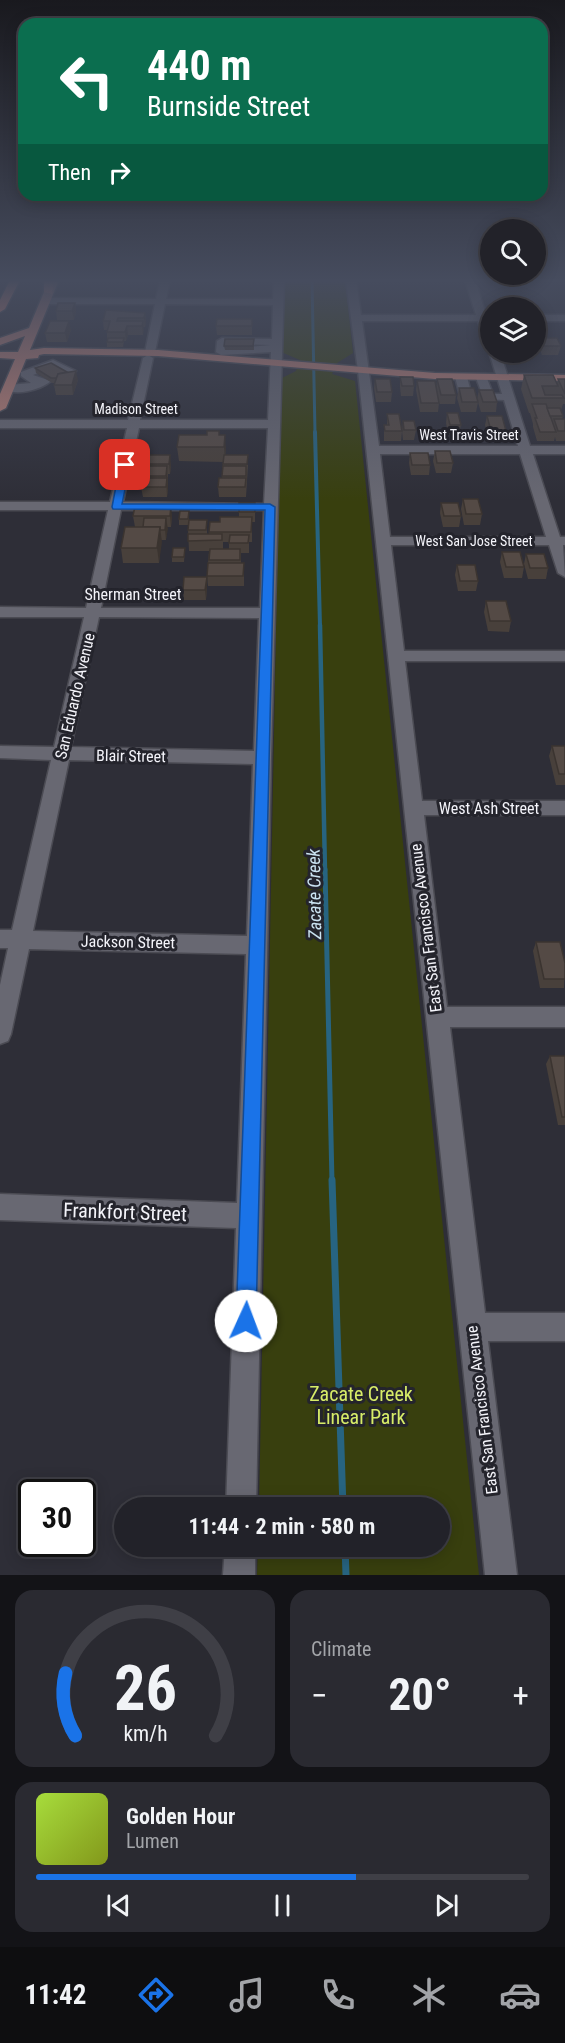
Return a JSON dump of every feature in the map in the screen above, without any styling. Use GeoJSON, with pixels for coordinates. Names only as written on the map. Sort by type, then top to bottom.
{"type":"FeatureCollection","features":[{"type":"Feature","properties":{"kind":"main road"},"geometry":{"type":"LineString","coordinates":[[0,355],[30,354]]}},
{"type":"Feature","properties":{"kind":"main road"},"geometry":{"type":"LineString","coordinates":[[110,354],[461,378],[565,378]]}},
{"type":"Feature","properties":{"kind":"main road"},"geometry":{"type":"LineString","coordinates":[[22,355],[60,367],[78,357],[224,354]]}},
{"type":"Feature","properties":{"kind":"main road"},"geometry":{"type":"LineString","coordinates":[[252,354],[275,364]]}},
{"type":"Feature","properties":{"kind":"main road"},"geometry":{"type":"LineString","coordinates":[[22,355],[27,379]]}},
{"type":"Feature","properties":{"kind":"main road"},"geometry":{"type":"LineString","coordinates":[[0,372],[27,379]]}},
{"type":"Feature","properties":{"kind":"main road"},"geometry":{"type":"LineString","coordinates":[[0,408],[27,379]]}},
{"type":"Feature","properties":{"kind":"street"},"geometry":{"type":"LineString","coordinates":[[241,1497],[276,354]]}},
{"type":"Feature","properties":{"kind":"street","name":"East San Francisco Avenue"},"geometry":{"type":"LineString","coordinates":[[361,354],[501,1575]]}},
{"type":"Feature","properties":{"kind":"street","name":"San Eduardo Avenue"},"geometry":{"type":"LineString","coordinates":[[0,1034],[149,355]]}},
{"type":"Feature","properties":{"kind":"street"},"geometry":{"type":"LineString","coordinates":[[27,379],[60,367],[78,357]]}},
{"type":"Feature","properties":{"kind":"street"},"geometry":{"type":"LineString","coordinates":[[497,363],[526,450],[560,541],[565,573]]}},
{"type":"Feature","properties":{"kind":"street"},"geometry":{"type":"LineString","coordinates":[[461,378],[466,396]]}},
{"type":"Feature","properties":{"kind":"street"},"geometry":{"type":"LineString","coordinates":[[482,378],[488,397],[509,397]]}},
{"type":"Feature","properties":{"kind":"street","name":"Madison Street"},"geometry":{"type":"LineString","coordinates":[[0,424],[273,424]]}},
{"type":"Feature","properties":{"kind":"street","name":"West Travis Street"},"geometry":{"type":"LineString","coordinates":[[372,450],[565,450]]}},
{"type":"Feature","properties":{"kind":"street"},"geometry":{"type":"LineString","coordinates":[[0,506],[270,507]]}},
{"type":"Feature","properties":{"kind":"street","name":"West San Jose Street"},"geometry":{"type":"LineString","coordinates":[[382,541],[560,541]]}},
{"type":"Feature","properties":{"kind":"street","name":"Sherman Street"},"geometry":{"type":"LineString","coordinates":[[0,612],[267,613]]}},
{"type":"Feature","properties":{"kind":"street"},"geometry":{"type":"LineString","coordinates":[[395,656],[565,656]]}},
{"type":"Feature","properties":{"kind":"street","name":"Blair Street"},"geometry":{"type":"LineString","coordinates":[[0,752],[262,758]]}},
{"type":"Feature","properties":{"kind":"street","name":"West Ash Street"},"geometry":{"type":"LineString","coordinates":[[412,808],[565,808]]}},
{"type":"Feature","properties":{"kind":"street","name":"Jackson Street"},"geometry":{"type":"LineString","coordinates":[[0,939],[257,945]]}},
{"type":"Feature","properties":{"kind":"street"},"geometry":{"type":"LineString","coordinates":[[436,1017],[565,1017]]}},
{"type":"Feature","properties":{"kind":"street","name":"Frankfort Street"},"geometry":{"type":"LineString","coordinates":[[0,1207],[249,1216]]}},
{"type":"Feature","properties":{"kind":"street"},"geometry":{"type":"LineString","coordinates":[[472,1327],[565,1327]]}},
{"type":"Feature","properties":{"kind":"street"},"geometry":{"type":"LineString","coordinates":[[239,1575],[240,1557]]}},
{"type":"Feature","properties":{"kind":"green space","name":"Zacate Creek Linear Park"},"geometry":{"type":"Polygon","coordinates":[[[285,354],[352,354],[337,363],[332,374],[355,381],[479,1575],[257,1575],[258,1557],[450,1557],[450,1497],[259,1497],[280,426],[282,378],[296,371],[300,360],[285,354]]]}},
{"type":"Feature","properties":{"kind":"building"},"geometry":{"type":"Polygon","coordinates":[[[51,363],[67,372],[58,374],[57,378],[51,378],[35,368],[51,363]]]}},
{"type":"Feature","properties":{"kind":"building"},"geometry":{"type":"Polygon","coordinates":[[[76,371],[72,385],[54,385],[58,374],[76,371]]]}},
{"type":"Feature","properties":{"kind":"building"},"geometry":{"type":"Polygon","coordinates":[[[524,375],[553,375],[558,386],[542,386],[545,395],[562,395],[564,398],[532,398],[524,375]]]}},
{"type":"Feature","properties":{"kind":"building"},"geometry":{"type":"Polygon","coordinates":[[[400,377],[413,377],[414,386],[402,386],[400,377]]]}},
{"type":"Feature","properties":{"kind":"building"},"geometry":{"type":"Polygon","coordinates":[[[375,379],[390,379],[392,392],[377,392],[375,379]]]}},
{"type":"Feature","properties":{"kind":"building"},"geometry":{"type":"Polygon","coordinates":[[[437,379],[452,379],[456,395],[441,395],[437,379]]]}},
{"type":"Feature","properties":{"kind":"building"},"geometry":{"type":"Polygon","coordinates":[[[558,379],[565,379],[565,394],[558,379]]]}},
{"type":"Feature","properties":{"kind":"building"},"geometry":{"type":"Polygon","coordinates":[[[417,381],[435,381],[439,403],[421,403],[417,381]]]}},
{"type":"Feature","properties":{"kind":"building"},"geometry":{"type":"Polygon","coordinates":[[[459,388],[474,388],[478,402],[462,402],[459,388]]]}},
{"type":"Feature","properties":{"kind":"building"},"geometry":{"type":"Polygon","coordinates":[[[479,390],[493,390],[497,402],[483,402],[479,390]]]}},
{"type":"Feature","properties":{"kind":"building"},"geometry":{"type":"Polygon","coordinates":[[[532,404],[546,404],[556,432],[540,432],[532,404]]]}},
{"type":"Feature","properties":{"kind":"building"},"geometry":{"type":"Polygon","coordinates":[[[547,408],[560,408],[563,416],[550,416],[547,408]]]}},
{"type":"Feature","properties":{"kind":"building"},"geometry":{"type":"Polygon","coordinates":[[[447,413],[458,413],[461,425],[450,425],[447,413]]]}},
{"type":"Feature","properties":{"kind":"building"},"geometry":{"type":"Polygon","coordinates":[[[387,414],[399,414],[402,431],[385,431],[384,425],[389,425],[387,414]]]}},
{"type":"Feature","properties":{"kind":"building"},"geometry":{"type":"Polygon","coordinates":[[[487,416],[502,416],[506,431],[491,431],[487,416]]]}},
{"type":"Feature","properties":{"kind":"building"},"geometry":{"type":"Polygon","coordinates":[[[554,419],[565,419],[565,431],[558,431],[554,419]]]}},
{"type":"Feature","properties":{"kind":"building"},"geometry":{"type":"Polygon","coordinates":[[[403,421],[414,421],[416,430],[404,430],[403,421]]]}},
{"type":"Feature","properties":{"kind":"building"},"geometry":{"type":"Polygon","coordinates":[[[207,431],[219,431],[219,435],[225,435],[224,447],[177,447],[179,435],[207,435],[207,431]]]}},
{"type":"Feature","properties":{"kind":"building"},"geometry":{"type":"Polygon","coordinates":[[[435,451],[450,451],[453,463],[437,463],[435,451]]]}},
{"type":"Feature","properties":{"kind":"building"},"geometry":{"type":"Polygon","coordinates":[[[410,453],[428,453],[430,465],[412,465],[410,453]]]}},
{"type":"Feature","properties":{"kind":"building"},"geometry":{"type":"Polygon","coordinates":[[[147,455],[170,455],[169,464],[145,464],[147,455]]]}},
{"type":"Feature","properties":{"kind":"building"},"geometry":{"type":"Polygon","coordinates":[[[224,455],[248,455],[247,464],[223,464],[224,455]]]}},
{"type":"Feature","properties":{"kind":"building"},"geometry":{"type":"Polygon","coordinates":[[[145,466],[167,466],[166,476],[143,476],[145,466]]]}},
{"type":"Feature","properties":{"kind":"building"},"geometry":{"type":"Polygon","coordinates":[[[223,466],[246,466],[246,476],[222,476],[223,466]]]}},
{"type":"Feature","properties":{"kind":"building"},"geometry":{"type":"Polygon","coordinates":[[[143,478],[167,478],[166,487],[141,487],[143,478]]]}},
{"type":"Feature","properties":{"kind":"building"},"geometry":{"type":"Polygon","coordinates":[[[219,478],[246,478],[245,487],[218,487],[219,478]]]}},
{"type":"Feature","properties":{"kind":"building"},"geometry":{"type":"Polygon","coordinates":[[[463,499],[478,499],[482,514],[466,514],[463,499]]]}},
{"type":"Feature","properties":{"kind":"building"},"geometry":{"type":"Polygon","coordinates":[[[239,503],[255,503],[255,512],[239,512],[239,503]]]}},
{"type":"Feature","properties":{"kind":"building"},"geometry":{"type":"Polygon","coordinates":[[[441,503],[458,503],[461,516],[444,516],[441,503]]]}},
{"type":"Feature","properties":{"kind":"building"},"geometry":{"type":"Polygon","coordinates":[[[135,506],[171,506],[170,516],[133,516],[135,506]]]}},
{"type":"Feature","properties":{"kind":"building"},"geometry":{"type":"Polygon","coordinates":[[[180,511],[189,511],[188,519],[179,519],[180,511]]]}},
{"type":"Feature","properties":{"kind":"building"},"geometry":{"type":"Polygon","coordinates":[[[220,517],[252,517],[251,532],[209,532],[210,522],[220,522],[220,517]]]}},
{"type":"Feature","properties":{"kind":"building"},"geometry":{"type":"Polygon","coordinates":[[[144,518],[166,518],[165,530],[160,530],[160,527],[143,527],[144,518]]]}},
{"type":"Feature","properties":{"kind":"building"},"geometry":{"type":"Polygon","coordinates":[[[189,520],[207,520],[206,530],[188,530],[189,520]]]}},
{"type":"Feature","properties":{"kind":"building"},"geometry":{"type":"Polygon","coordinates":[[[125,527],[160,527],[157,548],[121,548],[125,527]]]}},
{"type":"Feature","properties":{"kind":"building"},"geometry":{"type":"Polygon","coordinates":[[[188,534],[222,534],[222,540],[188,541],[188,534]]]}},
{"type":"Feature","properties":{"kind":"building"},"geometry":{"type":"Polygon","coordinates":[[[230,535],[249,535],[248,543],[229,543],[230,535]]]}},
{"type":"Feature","properties":{"kind":"building"},"geometry":{"type":"Polygon","coordinates":[[[173,548],[185,548],[184,557],[172,557],[173,548]]]}},
{"type":"Feature","properties":{"kind":"building"},"geometry":{"type":"Polygon","coordinates":[[[210,549],[240,549],[240,560],[209,560],[210,549]]]}},
{"type":"Feature","properties":{"kind":"building"},"geometry":{"type":"Polygon","coordinates":[[[502,552],[520,552],[524,567],[506,567],[502,552]]]}},
{"type":"Feature","properties":{"kind":"building"},"geometry":{"type":"Polygon","coordinates":[[[526,554],[544,554],[548,568],[530,568],[526,554]]]}},
{"type":"Feature","properties":{"kind":"building"},"geometry":{"type":"Polygon","coordinates":[[[208,563],[244,563],[243,576],[207,576],[208,563]]]}},
{"type":"Feature","properties":{"kind":"building"},"geometry":{"type":"Polygon","coordinates":[[[457,565],[475,565],[478,581],[460,581],[457,565]]]}},
{"type":"Feature","properties":{"kind":"building"},"geometry":{"type":"Polygon","coordinates":[[[184,577],[207,577],[205,590],[183,590],[184,577]]]}},
{"type":"Feature","properties":{"kind":"building"},"geometry":{"type":"Polygon","coordinates":[[[486,601],[506,601],[511,621],[490,621],[486,601]]]}},
{"type":"Feature","properties":{"kind":"building"},"geometry":{"type":"Polygon","coordinates":[[[552,746],[565,746],[565,774],[559,774],[552,746]]]}},
{"type":"Feature","properties":{"kind":"building"},"geometry":{"type":"Polygon","coordinates":[[[536,942],[560,942],[565,963],[565,979],[544,979],[536,942]]]}},
{"type":"Feature","properties":{"kind":"building"},"geometry":{"type":"Polygon","coordinates":[[[550,1056],[565,1056],[565,1117],[562,1117],[550,1056]]]}},
{"type":"Feature","properties":{"kind":"waterway","name":"Zacate Creek"},"geometry":{"type":"LineString","coordinates":[[313,354],[315,433]]}},
{"type":"Feature","properties":{"kind":"waterway","name":"Zacate Creek"},"geometry":{"type":"LineString","coordinates":[[315,432],[320,626]]}},
{"type":"Feature","properties":{"kind":"waterway","name":"Zacate Creek"},"geometry":{"type":"LineString","coordinates":[[320,625],[325,871]]}},
{"type":"Feature","properties":{"kind":"waterway","name":"Zacate Creek"},"geometry":{"type":"LineString","coordinates":[[325,869],[332,1182]]}},
{"type":"Feature","properties":{"kind":"waterway","name":"Zacate Creek"},"geometry":{"type":"LineString","coordinates":[[332,1180],[343,1497]]}},
{"type":"Feature","properties":{"kind":"waterway","name":"Zacate Creek"},"geometry":{"type":"LineString","coordinates":[[345,1557],[346,1575]]}},
{"type":"Feature","properties":{"kind":"route"},"geometry":{"type":"LineString","coordinates":[[125,465],[117,507],[270,507],[246,1321]]}}]}
